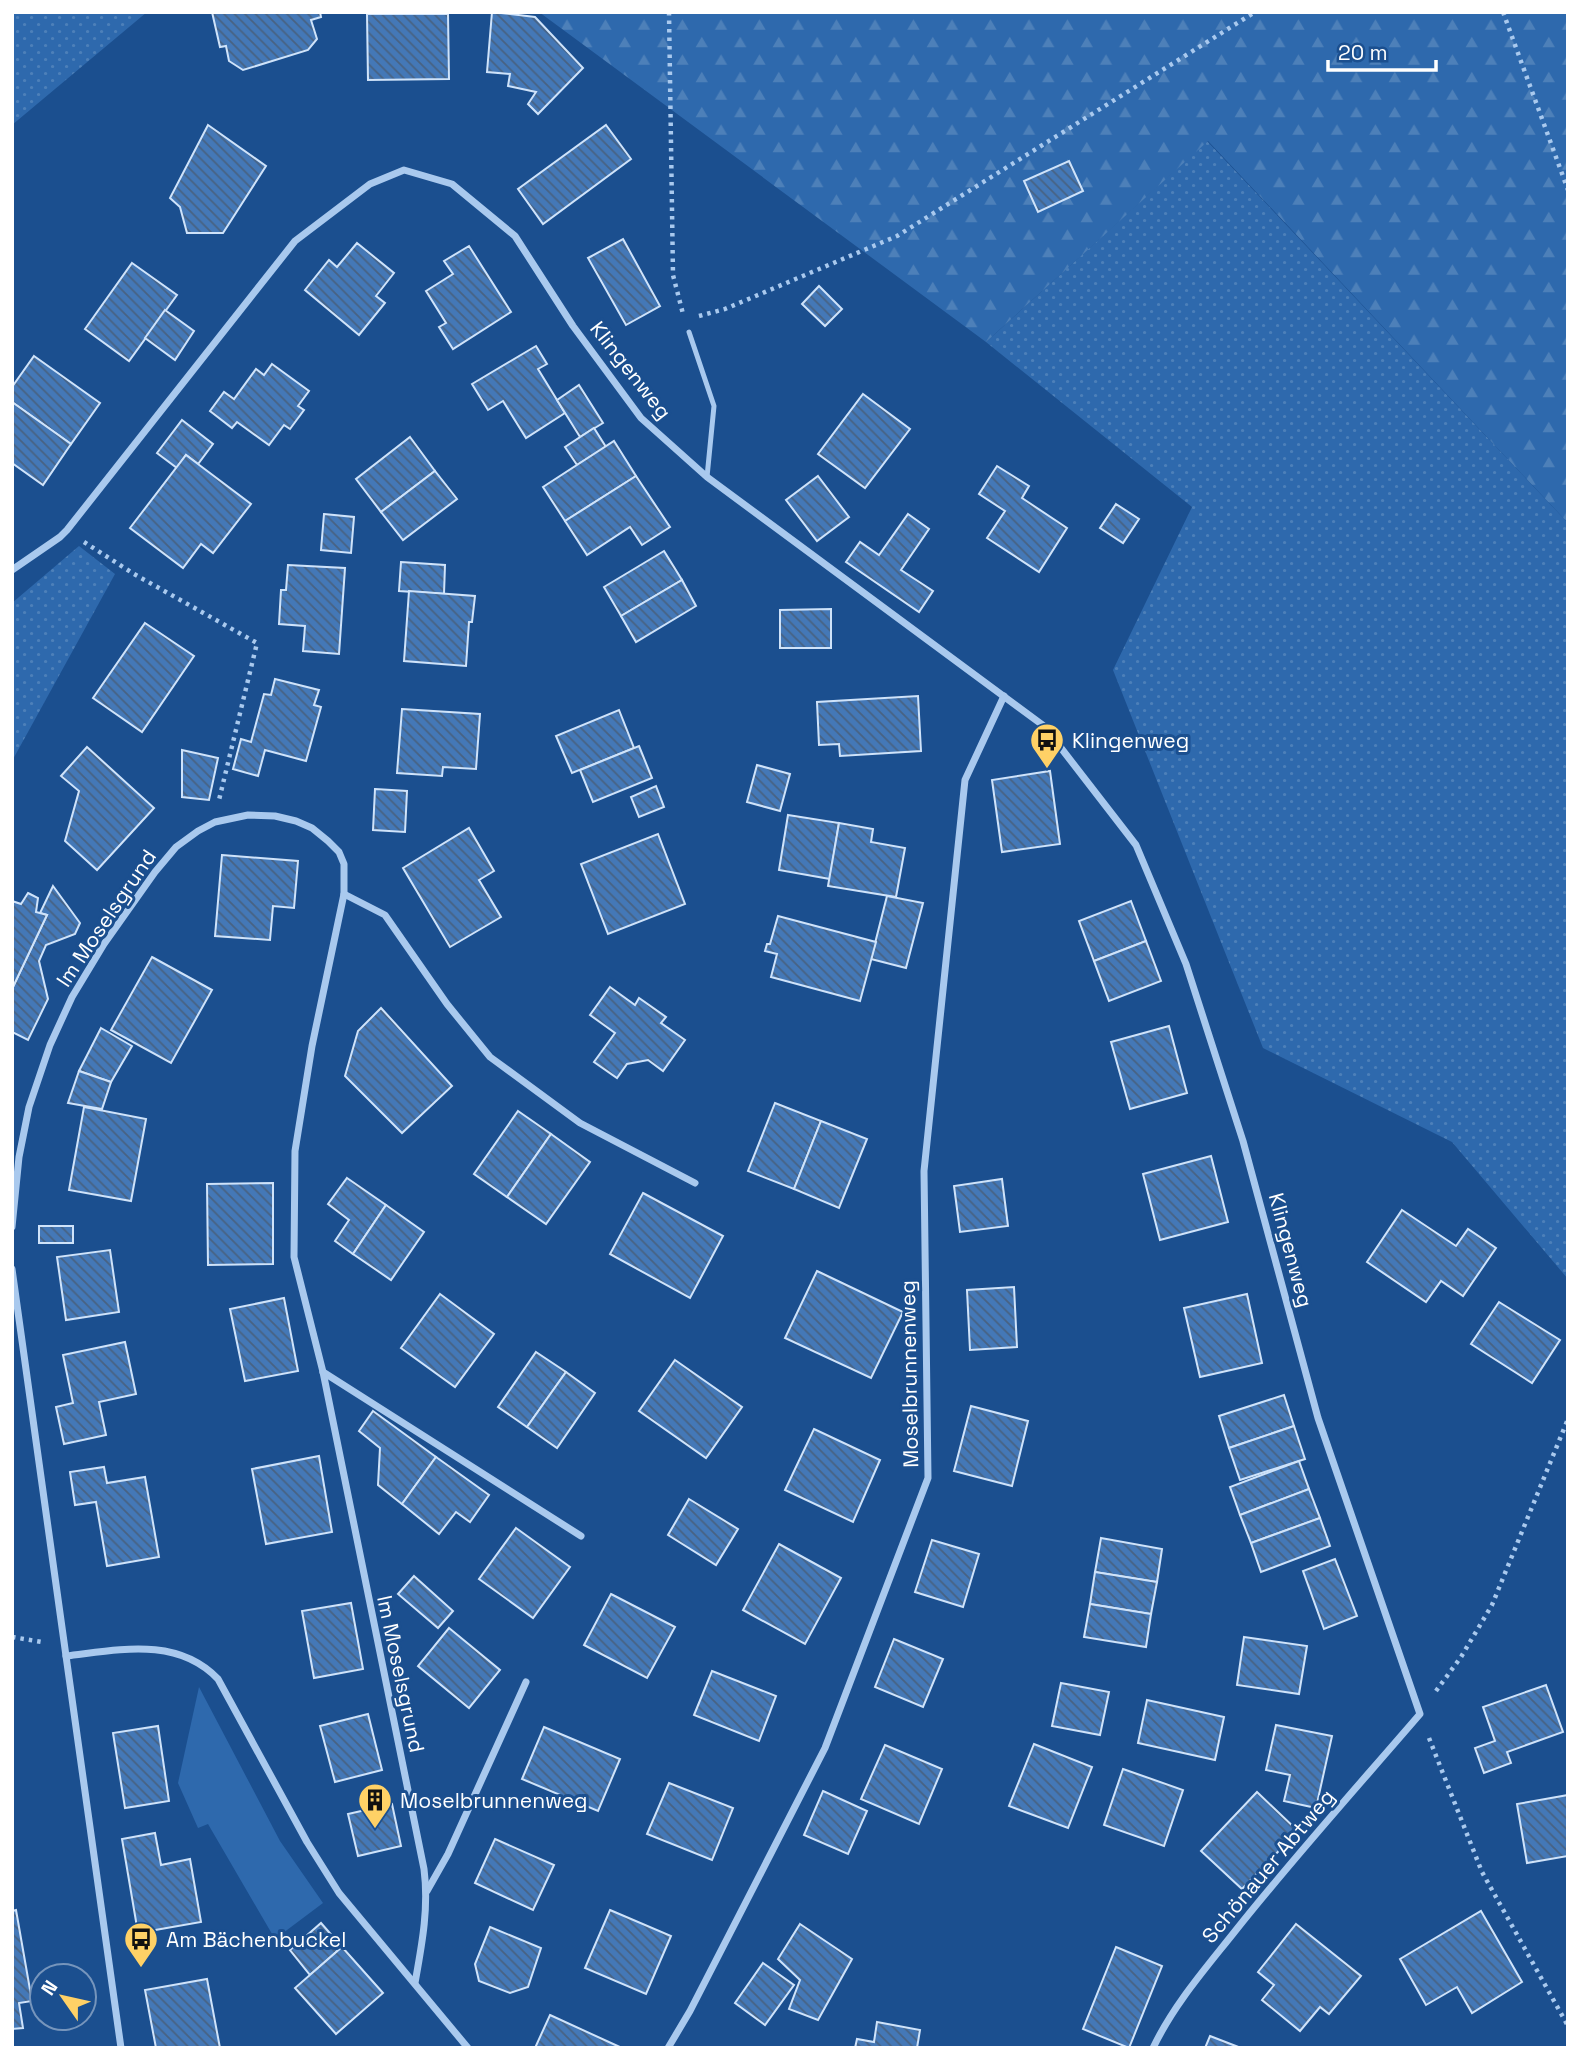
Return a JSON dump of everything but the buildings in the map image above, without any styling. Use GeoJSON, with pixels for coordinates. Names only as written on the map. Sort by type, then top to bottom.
{"type":"FeatureCollection","features":[{"type":"Feature","properties":{"kind":"street","name":"Klingenweg"},"geometry":{"type":"LineString","coordinates":[[12,570],[60,537],[295,241],[370,184],[404,170],[452,184],[515,236],[573,326],[641,418],[707,477],[1044,726],[1136,845],[1186,964],[1243,1141],[1318,1418],[1420,1714]]}},
{"type":"Feature","properties":{"kind":"street","name":"Moselbrunnenweg"},"geometry":{"type":"LineString","coordinates":[[668,2048],[690,2011],[825,1748],[928,1478],[924,1171],[965,780],[1004,696]]}},
{"type":"Feature","properties":{"kind":"street","name":"Im Moselsgrund"},"geometry":{"type":"LineString","coordinates":[[12,1227],[19,1157],[29,1107],[50,1045],[72,997],[104,944],[155,872],[176,847],[215,822],[248,815],[275,816],[312,828],[339,852],[345,877],[344,894],[312,1046],[295,1151],[294,1257],[323,1372],[427,1891],[425,1927],[415,1983]]}},
{"type":"Feature","properties":{"kind":"street"},"geometry":{"type":"LineString","coordinates":[[344,894],[385,915],[447,1004],[490,1057],[580,1123],[695,1183]]}},
{"type":"Feature","properties":{"kind":"street"},"geometry":{"type":"LineString","coordinates":[[12,1269],[121,2048]]}},
{"type":"Feature","properties":{"kind":"street"},"geometry":{"type":"LineString","coordinates":[[323,1372],[581,1536]]}},
{"type":"Feature","properties":{"kind":"street"},"geometry":{"type":"LineString","coordinates":[[66,1656],[129,1648],[165,1650],[185,1655],[206,1667],[228,1695],[307,1842],[340,1892],[468,2048]]}},
{"type":"Feature","properties":{"kind":"street"},"geometry":{"type":"LineString","coordinates":[[427,1891],[448,1854],[526,1682]]}},
{"type":"Feature","properties":{"kind":"street","name":"Schönauer Abtweg"},"geometry":{"type":"LineString","coordinates":[[1153,2048],[1165,2022],[1193,1984],[1258,1903],[1420,1714]]}},
{"type":"Feature","properties":{"kind":"lane"},"geometry":{"type":"LineString","coordinates":[[689,332],[714,406],[707,477]]}},
{"type":"Feature","properties":{"kind":"path"},"geometry":{"type":"LineString","coordinates":[[669,12],[673,277],[689,332]]}},
{"type":"Feature","properties":{"kind":"path"},"geometry":{"type":"LineString","coordinates":[[685,320],[725,309],[897,236],[1255,12]]}},
{"type":"Feature","properties":{"kind":"path"},"geometry":{"type":"LineString","coordinates":[[1503,12],[1568,190]]}},
{"type":"Feature","properties":{"kind":"path"},"geometry":{"type":"LineString","coordinates":[[87,544],[134,574],[257,643],[220,796]]}},
{"type":"Feature","properties":{"kind":"path"},"geometry":{"type":"LineString","coordinates":[[1568,1419],[1492,1605],[1461,1657],[1420,1714],[1482,1872],[1568,2026]]}},
{"type":"Feature","properties":{"kind":"path"},"geometry":{"type":"LineString","coordinates":[[12,1637],[43,1642]]}},
{"type":"Feature","properties":{"kind":"green space"},"geometry":{"type":"Polygon","coordinates":[[[12,12],[147,12],[12,125],[12,12]]]}},
{"type":"Feature","properties":{"kind":"green space"},"geometry":{"type":"Polygon","coordinates":[[[539,12],[1568,12],[1568,523],[1208,141],[986,342],[539,12]]]}},
{"type":"Feature","properties":{"kind":"green space"},"geometry":{"type":"Polygon","coordinates":[[[1207,141],[1568,523],[1568,1279],[1452,1142],[1263,1048],[1113,670],[1192,507],[986,342],[1207,141]]]}},
{"type":"Feature","properties":{"kind":"green space"},"geometry":{"type":"Polygon","coordinates":[[[79,546],[115,574],[12,761],[12,603],[79,546]]]}},
{"type":"Feature","properties":{"kind":"green space"},"geometry":{"type":"Polygon","coordinates":[[[199,1687],[280,1841],[323,1903],[275,1939],[208,1824],[198,1828],[178,1783],[199,1687]]]}},
{"type":"Feature","properties":{"kind":"place","name":"Klingenweg"},"geometry":{"type":"Point","coordinates":[1047,770]}},
{"type":"Feature","properties":{"kind":"place","name":"Moselbrunnenweg"},"geometry":{"type":"Point","coordinates":[375,1830]}},
{"type":"Feature","properties":{"kind":"place","name":"Am Bächenbuckel"},"geometry":{"type":"Point","coordinates":[141,1969]}}]}
